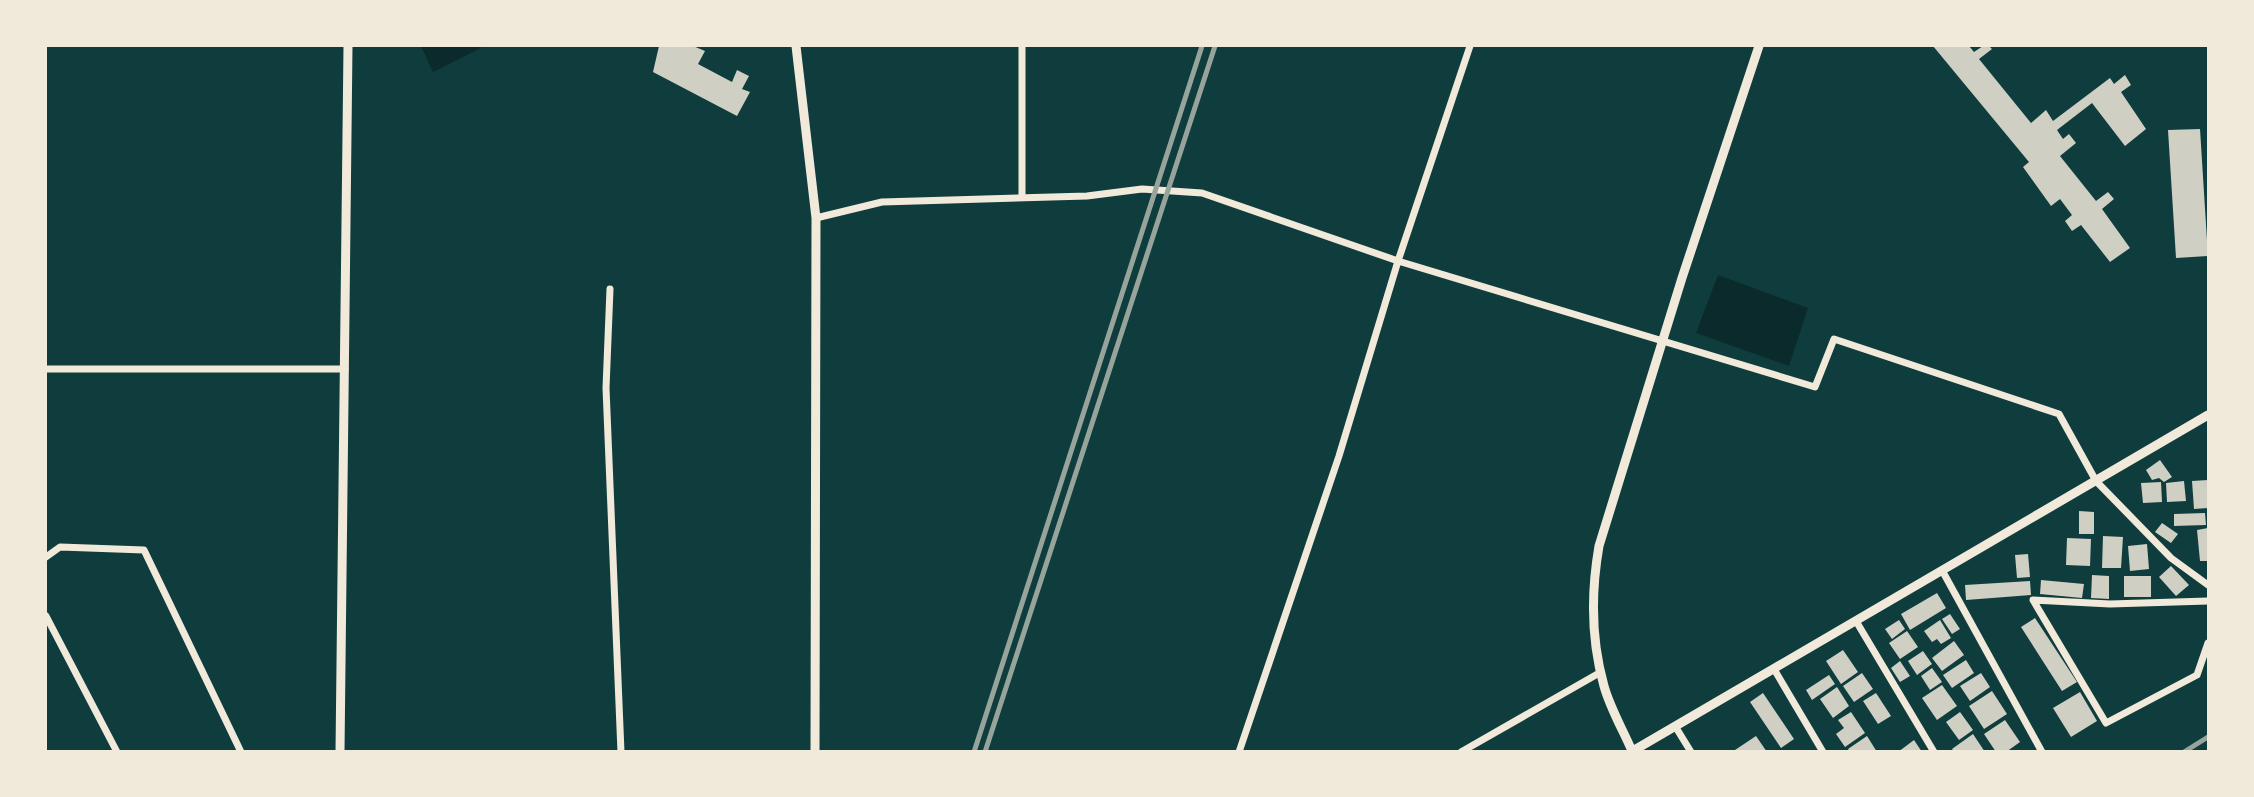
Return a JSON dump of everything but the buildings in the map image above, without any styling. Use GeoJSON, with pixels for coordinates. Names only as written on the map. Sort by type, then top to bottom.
{"type":"FeatureCollection","features":[{"type":"Feature","properties":{"kind":"street"},"geometry":{"type":"LineString","coordinates":[[340,751],[348,46]]}},
{"type":"Feature","properties":{"kind":"street"},"geometry":{"type":"LineString","coordinates":[[796,46],[816,218],[815,751]]}},
{"type":"Feature","properties":{"kind":"street"},"geometry":{"type":"LineString","coordinates":[[1022,46],[1022,197]]}},
{"type":"Feature","properties":{"kind":"street"},"geometry":{"type":"LineString","coordinates":[[1239,751],[1339,456],[1398,261],[1470,46]]}},
{"type":"Feature","properties":{"kind":"street"},"geometry":{"type":"LineString","coordinates":[[1759,46],[1600,545],[1593,583],[1596,650],[1604,688],[1631,751],[1943,572],[2208,415]]}},
{"type":"Feature","properties":{"kind":"street"},"geometry":{"type":"LineString","coordinates":[[816,218],[882,202],[1087,196],[1142,189],[1202,194],[1398,261],[1815,387],[1834,339],[2059,414],[2096,481],[2171,558],[2208,585]]}},
{"type":"Feature","properties":{"kind":"street"},"geometry":{"type":"LineString","coordinates":[[610,289],[606,388],[621,751]]}},
{"type":"Feature","properties":{"kind":"street"},"geometry":{"type":"LineString","coordinates":[[46,369],[345,369]]}},
{"type":"Feature","properties":{"kind":"street"},"geometry":{"type":"LineString","coordinates":[[46,557],[60,547],[144,550],[240,751]]}},
{"type":"Feature","properties":{"kind":"street"},"geometry":{"type":"LineString","coordinates":[[1943,572],[2042,751]]}},
{"type":"Feature","properties":{"kind":"street"},"geometry":{"type":"LineString","coordinates":[[2208,601],[2110,604],[2033,600],[2106,723],[2197,675],[2208,643]]}},
{"type":"Feature","properties":{"kind":"street"},"geometry":{"type":"LineString","coordinates":[[46,616],[117,751]]}},
{"type":"Feature","properties":{"kind":"street"},"geometry":{"type":"LineString","coordinates":[[1856,621],[1934,751]]}},
{"type":"Feature","properties":{"kind":"street"},"geometry":{"type":"LineString","coordinates":[[1774,669],[1823,751]]}},
{"type":"Feature","properties":{"kind":"street"},"geometry":{"type":"LineString","coordinates":[[1461,751],[1601,672]]}},
{"type":"Feature","properties":{"kind":"street"},"geometry":{"type":"LineString","coordinates":[[1675,726],[1691,751]]}},
{"type":"Feature","properties":{"kind":"water"},"geometry":{"type":"Polygon","coordinates":[[[421,46],[480,46],[481,48],[433,72],[421,46]]]}},
{"type":"Feature","properties":{"kind":"water"},"geometry":{"type":"Polygon","coordinates":[[[1718,275],[1808,308],[1789,366],[1696,333],[1718,275]]]}},
{"type":"Feature","properties":{"kind":"railway"},"geometry":{"type":"LineString","coordinates":[[974,752],[1202,46]]}},
{"type":"Feature","properties":{"kind":"railway"},"geometry":{"type":"LineString","coordinates":[[985,752],[1215,46]]}},
{"type":"Feature","properties":{"kind":"railway"},"geometry":{"type":"LineString","coordinates":[[2184,752],[2208,737]]}}]}
